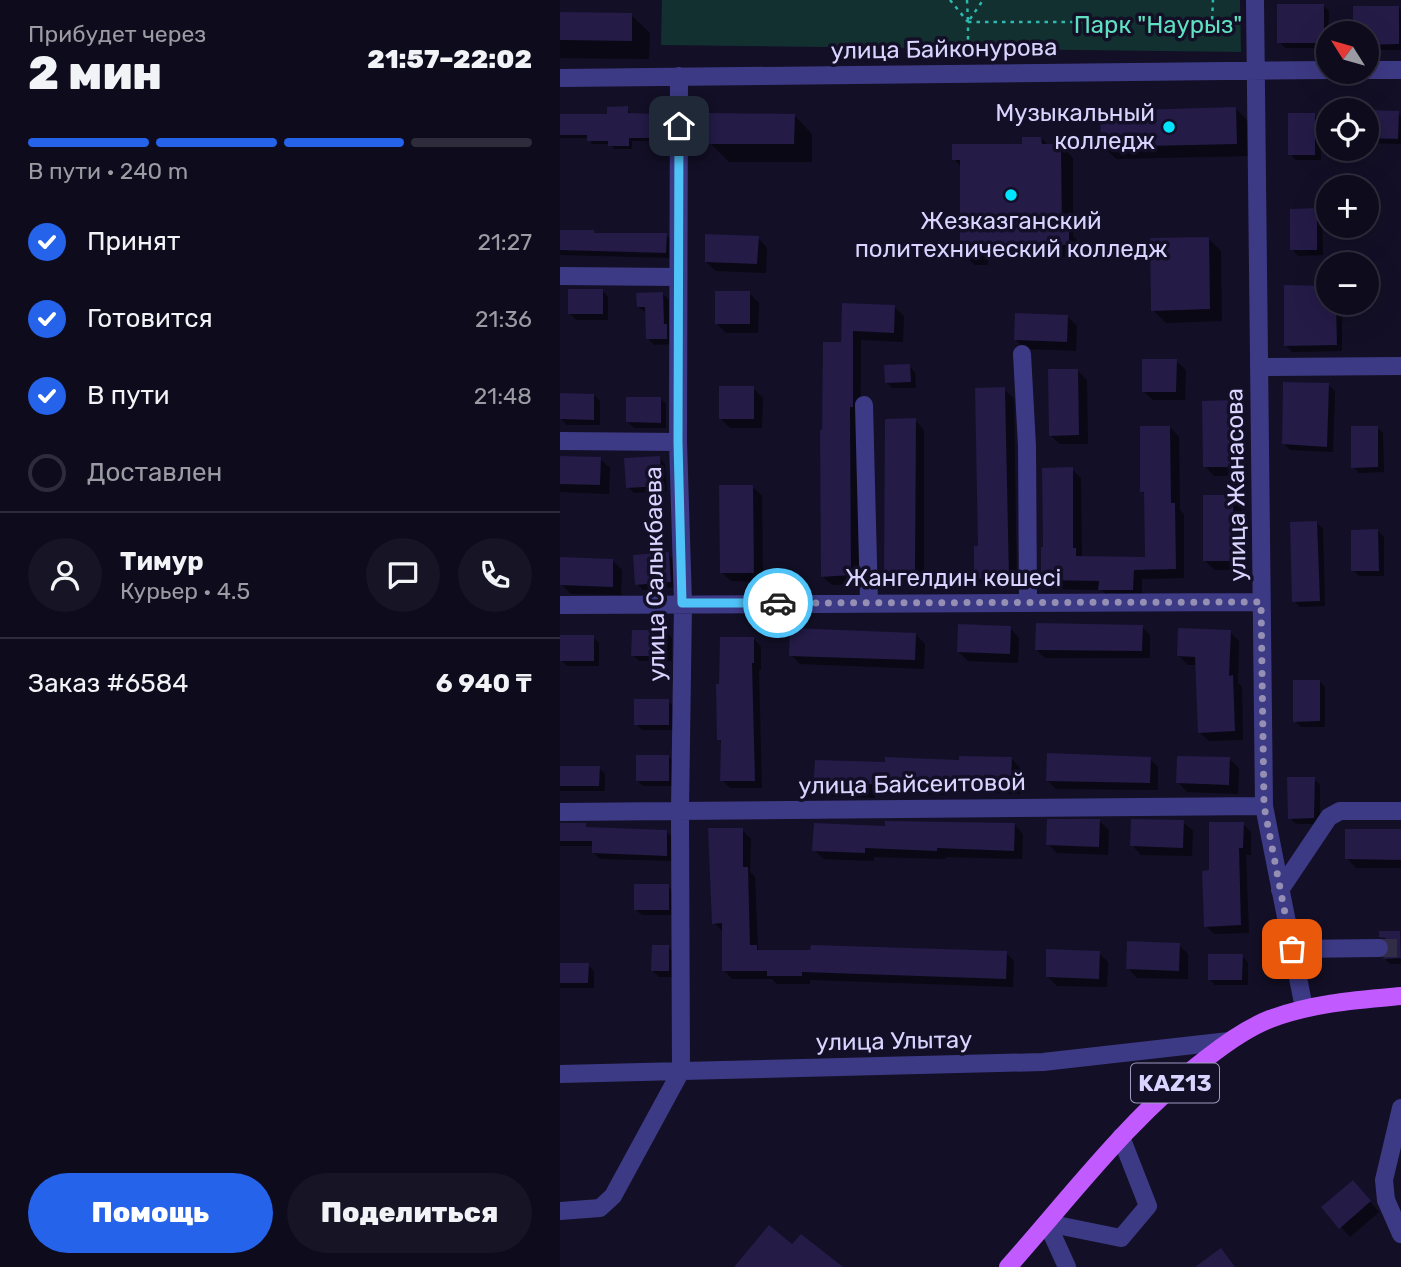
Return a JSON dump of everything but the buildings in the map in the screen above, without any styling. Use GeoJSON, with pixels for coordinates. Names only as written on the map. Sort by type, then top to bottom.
{"type":"FeatureCollection","features":[{"type":"Feature","properties":{"kind":"main road","name":"KAZ13"},"geometry":{"type":"LineString","coordinates":[[1008,1267],[1121,1138],[1173,1084],[1229,1041],[1267,1020],[1304,1008],[1401,996]]}},
{"type":"Feature","properties":{"kind":"street","name":"улица Жанасова"},"geometry":{"type":"LineString","coordinates":[[1255,0],[1264,806],[1304,1008]]}},
{"type":"Feature","properties":{"kind":"street","name":"улица Байконурова"},"geometry":{"type":"LineString","coordinates":[[560,78],[1316,70]]}},
{"type":"Feature","properties":{"kind":"street"},"geometry":{"type":"LineString","coordinates":[[1379,70],[1401,70]]}},
{"type":"Feature","properties":{"kind":"street","name":"улица Салыкбаева"},"geometry":{"type":"LineString","coordinates":[[679,76],[681,1071]]}},
{"type":"Feature","properties":{"kind":"street"},"geometry":{"type":"LineString","coordinates":[[560,276],[678,277]]}},
{"type":"Feature","properties":{"kind":"street"},"geometry":{"type":"LineString","coordinates":[[1022,354],[1027,446],[1028,602]]}},
{"type":"Feature","properties":{"kind":"street"},"geometry":{"type":"LineString","coordinates":[[1259,367],[1401,366]]}},
{"type":"Feature","properties":{"kind":"street"},"geometry":{"type":"LineString","coordinates":[[864,405],[869,602]]}},
{"type":"Feature","properties":{"kind":"street"},"geometry":{"type":"LineString","coordinates":[[560,441],[678,442]]}},
{"type":"Feature","properties":{"kind":"street","name":"Жангелдин көшесі"},"geometry":{"type":"LineString","coordinates":[[560,604],[1261,602]]}},
{"type":"Feature","properties":{"kind":"street","name":"улица Байсеитовой"},"geometry":{"type":"LineString","coordinates":[[560,812],[1264,806]]}},
{"type":"Feature","properties":{"kind":"street"},"geometry":{"type":"LineString","coordinates":[[1280,890],[1329,817],[1340,811],[1401,811]]}},
{"type":"Feature","properties":{"kind":"street"},"geometry":{"type":"LineString","coordinates":[[1292,949],[1379,948]]}},
{"type":"Feature","properties":{"kind":"street","name":"улица Улытау"},"geometry":{"type":"LineString","coordinates":[[560,1074],[1043,1062],[1229,1041]]}},
{"type":"Feature","properties":{"kind":"street"},"geometry":{"type":"LineString","coordinates":[[560,1211],[600,1208],[613,1196],[681,1071]]}},
{"type":"Feature","properties":{"kind":"street"},"geometry":{"type":"LineString","coordinates":[[1401,1108],[1384,1180],[1385,1200],[1401,1234]]}},
{"type":"Feature","properties":{"kind":"street"},"geometry":{"type":"LineString","coordinates":[[1047,1223],[1121,1238],[1148,1206],[1121,1138]]}},
{"type":"Feature","properties":{"kind":"street"},"geometry":{"type":"LineString","coordinates":[[1047,1223],[1067,1267]]}},
{"type":"Feature","properties":{"kind":"path"},"geometry":{"type":"LineString","coordinates":[[950,0],[968,22]]}},
{"type":"Feature","properties":{"kind":"path"},"geometry":{"type":"LineString","coordinates":[[967,0],[969,73]]}},
{"type":"Feature","properties":{"kind":"path"},"geometry":{"type":"LineString","coordinates":[[968,22],[983,0]]}},
{"type":"Feature","properties":{"kind":"path"},"geometry":{"type":"LineString","coordinates":[[968,22],[1212,22],[1213,0]]}},
{"type":"Feature","properties":{"kind":"green space","name":"Парк \"Наурыз\""},"geometry":{"type":"Polygon","coordinates":[[[662,0],[1240,0],[1241,52],[661,45],[662,0]]]}},
{"type":"Feature","properties":{"kind":"tunnel"},"geometry":{"type":"LineString","coordinates":[[1379,948],[1401,948]]}},
{"type":"Feature","properties":{"kind":"way so far"},"geometry":{"type":"LineString","coordinates":[[778,603],[1261,602],[1264,806],[1292,949]]}},
{"type":"Feature","properties":{"kind":"place","name":"Музыкальный колледж"},"geometry":{"type":"Point","coordinates":[1169,127]}},
{"type":"Feature","properties":{"kind":"place","name":"Жезказганский политехнический колледж"},"geometry":{"type":"Point","coordinates":[1011,195]}},
{"type":"Feature","properties":{"kind":"route"},"geometry":{"type":"LineString","coordinates":[[679,126],[678,442],[682,603],[778,603]]}}]}
